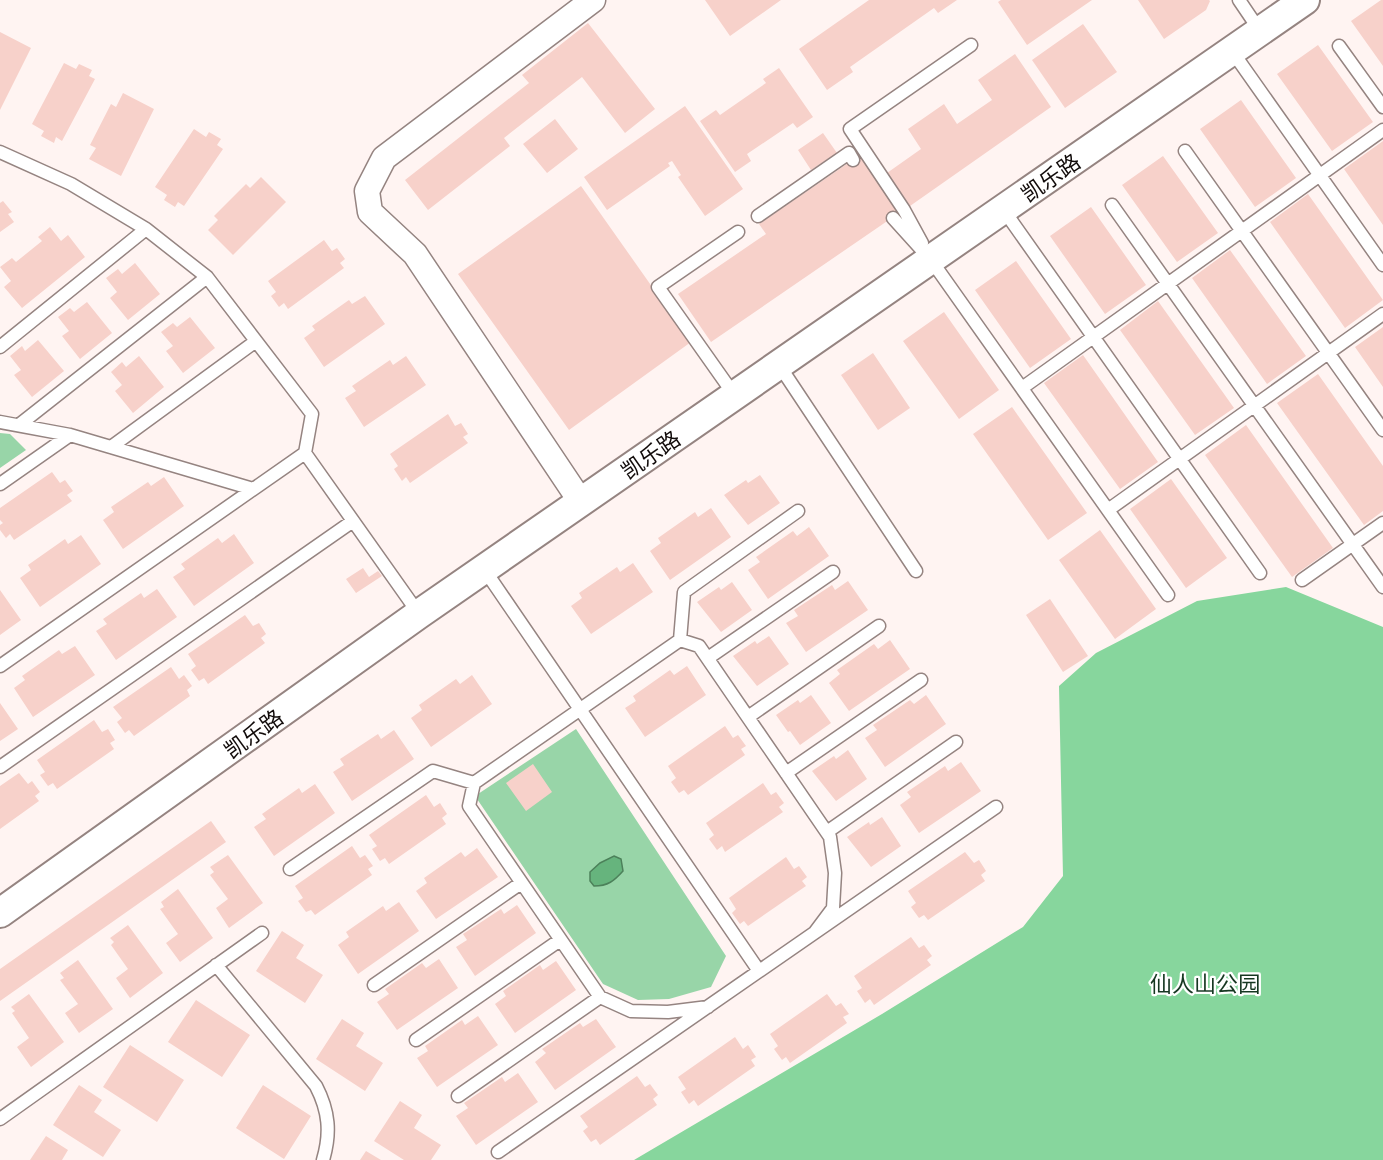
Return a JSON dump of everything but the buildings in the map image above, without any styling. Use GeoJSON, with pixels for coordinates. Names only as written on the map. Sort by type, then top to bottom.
{"type":"FeatureCollection","features":[{"type":"Feature","properties":{"kind":"street"},"geometry":{"type":"LineString","coordinates":[[581,501],[415,254],[370,212],[367,191],[384,158],[593,0]]}},
{"type":"Feature","properties":{"kind":"street","name":"凯乐路"},"geometry":{"type":"LineString","coordinates":[[0,913],[419,614],[1305,0]]}},
{"type":"Feature","properties":{"kind":"lane"},"geometry":{"type":"LineString","coordinates":[[1239,0],[1260,32]]}},
{"type":"Feature","properties":{"kind":"lane"},"geometry":{"type":"LineString","coordinates":[[931,260],[904,210],[850,129],[971,45]]}},
{"type":"Feature","properties":{"kind":"lane"},"geometry":{"type":"LineString","coordinates":[[1339,46],[1383,107]]}},
{"type":"Feature","properties":{"kind":"lane"},"geometry":{"type":"LineString","coordinates":[[1232,51],[1383,265]]}},
{"type":"Feature","properties":{"kind":"lane"},"geometry":{"type":"LineString","coordinates":[[1022,388],[1383,130]]}},
{"type":"Feature","properties":{"kind":"lane"},"geometry":{"type":"LineString","coordinates":[[1185,151],[1383,430]]}},
{"type":"Feature","properties":{"kind":"lane"},"geometry":{"type":"LineString","coordinates":[[758,216],[849,153],[853,160]]}},
{"type":"Feature","properties":{"kind":"lane"},"geometry":{"type":"LineString","coordinates":[[2,156],[70,184],[146,229],[207,277],[312,414],[306,453],[419,614]]}},
{"type":"Feature","properties":{"kind":"lane"},"geometry":{"type":"LineString","coordinates":[[1112,205],[1383,587]]}},
{"type":"Feature","properties":{"kind":"lane"},"geometry":{"type":"LineString","coordinates":[[1003,209],[1260,573]]}},
{"type":"Feature","properties":{"kind":"lane"},"geometry":{"type":"LineString","coordinates":[[893,218],[931,260],[1168,595]]}},
{"type":"Feature","properties":{"kind":"lane"},"geometry":{"type":"LineString","coordinates":[[0,347],[146,229]]}},
{"type":"Feature","properties":{"kind":"lane"},"geometry":{"type":"LineString","coordinates":[[735,396],[658,287],[738,232]]}},
{"type":"Feature","properties":{"kind":"lane"},"geometry":{"type":"LineString","coordinates":[[19,424],[207,277]]}},
{"type":"Feature","properties":{"kind":"lane"},"geometry":{"type":"LineString","coordinates":[[1108,510],[1383,314]]}},
{"type":"Feature","properties":{"kind":"lane"},"geometry":{"type":"LineString","coordinates":[[111,447],[256,341]]}},
{"type":"Feature","properties":{"kind":"lane"},"geometry":{"type":"LineString","coordinates":[[779,365],[916,571]]}},
{"type":"Feature","properties":{"kind":"lane"},"geometry":{"type":"LineString","coordinates":[[0,422],[70,435],[253,489]]}},
{"type":"Feature","properties":{"kind":"lane"},"geometry":{"type":"LineString","coordinates":[[0,484],[70,435]]}},
{"type":"Feature","properties":{"kind":"lane"},"geometry":{"type":"LineString","coordinates":[[0,666],[306,453]]}},
{"type":"Feature","properties":{"kind":"lane"},"geometry":{"type":"LineString","coordinates":[[680,640],[684,592],[798,511]]}},
{"type":"Feature","properties":{"kind":"lane"},"geometry":{"type":"LineString","coordinates":[[0,767],[353,520]]}},
{"type":"Feature","properties":{"kind":"lane"},"geometry":{"type":"LineString","coordinates":[[1302,580],[1383,523]]}},
{"type":"Feature","properties":{"kind":"lane"},"geometry":{"type":"LineString","coordinates":[[484,569],[759,971]]}},
{"type":"Feature","properties":{"kind":"lane"},"geometry":{"type":"LineString","coordinates":[[708,658],[833,572]]}},
{"type":"Feature","properties":{"kind":"lane"},"geometry":{"type":"LineString","coordinates":[[748,717],[879,626]]}},
{"type":"Feature","properties":{"kind":"lane"},"geometry":{"type":"LineString","coordinates":[[680,640],[699,646],[830,837],[835,873],[833,908],[815,932]]}},
{"type":"Feature","properties":{"kind":"lane"},"geometry":{"type":"LineString","coordinates":[[680,640],[474,783],[469,806],[600,997],[632,1011],[668,1012],[708,1007]]}},
{"type":"Feature","properties":{"kind":"lane"},"geometry":{"type":"LineString","coordinates":[[786,773],[921,680]]}},
{"type":"Feature","properties":{"kind":"lane"},"geometry":{"type":"LineString","coordinates":[[827,832],[956,742]]}},
{"type":"Feature","properties":{"kind":"lane"},"geometry":{"type":"LineString","coordinates":[[290,869],[433,771],[474,783]]}},
{"type":"Feature","properties":{"kind":"lane"},"geometry":{"type":"LineString","coordinates":[[498,1152],[996,807]]}},
{"type":"Feature","properties":{"kind":"lane"},"geometry":{"type":"LineString","coordinates":[[374,985],[521,883]]}},
{"type":"Feature","properties":{"kind":"lane"},"geometry":{"type":"LineString","coordinates":[[2,1113],[262,933]]}},
{"type":"Feature","properties":{"kind":"lane"},"geometry":{"type":"LineString","coordinates":[[416,1040],[560,940]]}},
{"type":"Feature","properties":{"kind":"lane"},"geometry":{"type":"LineString","coordinates":[[216,965],[316,1086],[325,1103],[329,1121],[327,1147],[323,1160]]}},
{"type":"Feature","properties":{"kind":"lane"},"geometry":{"type":"LineString","coordinates":[[458,1096],[600,997]]}},
{"type":"Feature","properties":{"kind":"shaded area"},"geometry":{"type":"Polygon","coordinates":[[[0,433],[10,434],[26,450],[0,468],[0,433]]]}},
{"type":"Feature","properties":{"kind":"shaded area"},"geometry":{"type":"Polygon","coordinates":[[[576,729],[726,956],[711,987],[669,999],[638,1000],[603,984],[475,796],[576,729]]]}},
{"type":"Feature","properties":{"kind":"shaded area"},"geometry":{"type":"Polygon","coordinates":[[[614,856],[621,859],[623,871],[610,882],[594,886],[590,881],[590,872],[600,863],[614,856]]]}},
{"type":"Feature","properties":{"kind":"green space","name":"仙人山公园"},"geometry":{"type":"Polygon","coordinates":[[[1286,587],[1383,627],[1383,1160],[634,1160],[882,1014],[1023,927],[1063,876],[1059,686],[1096,653],[1197,601],[1286,587]]]}}]}
